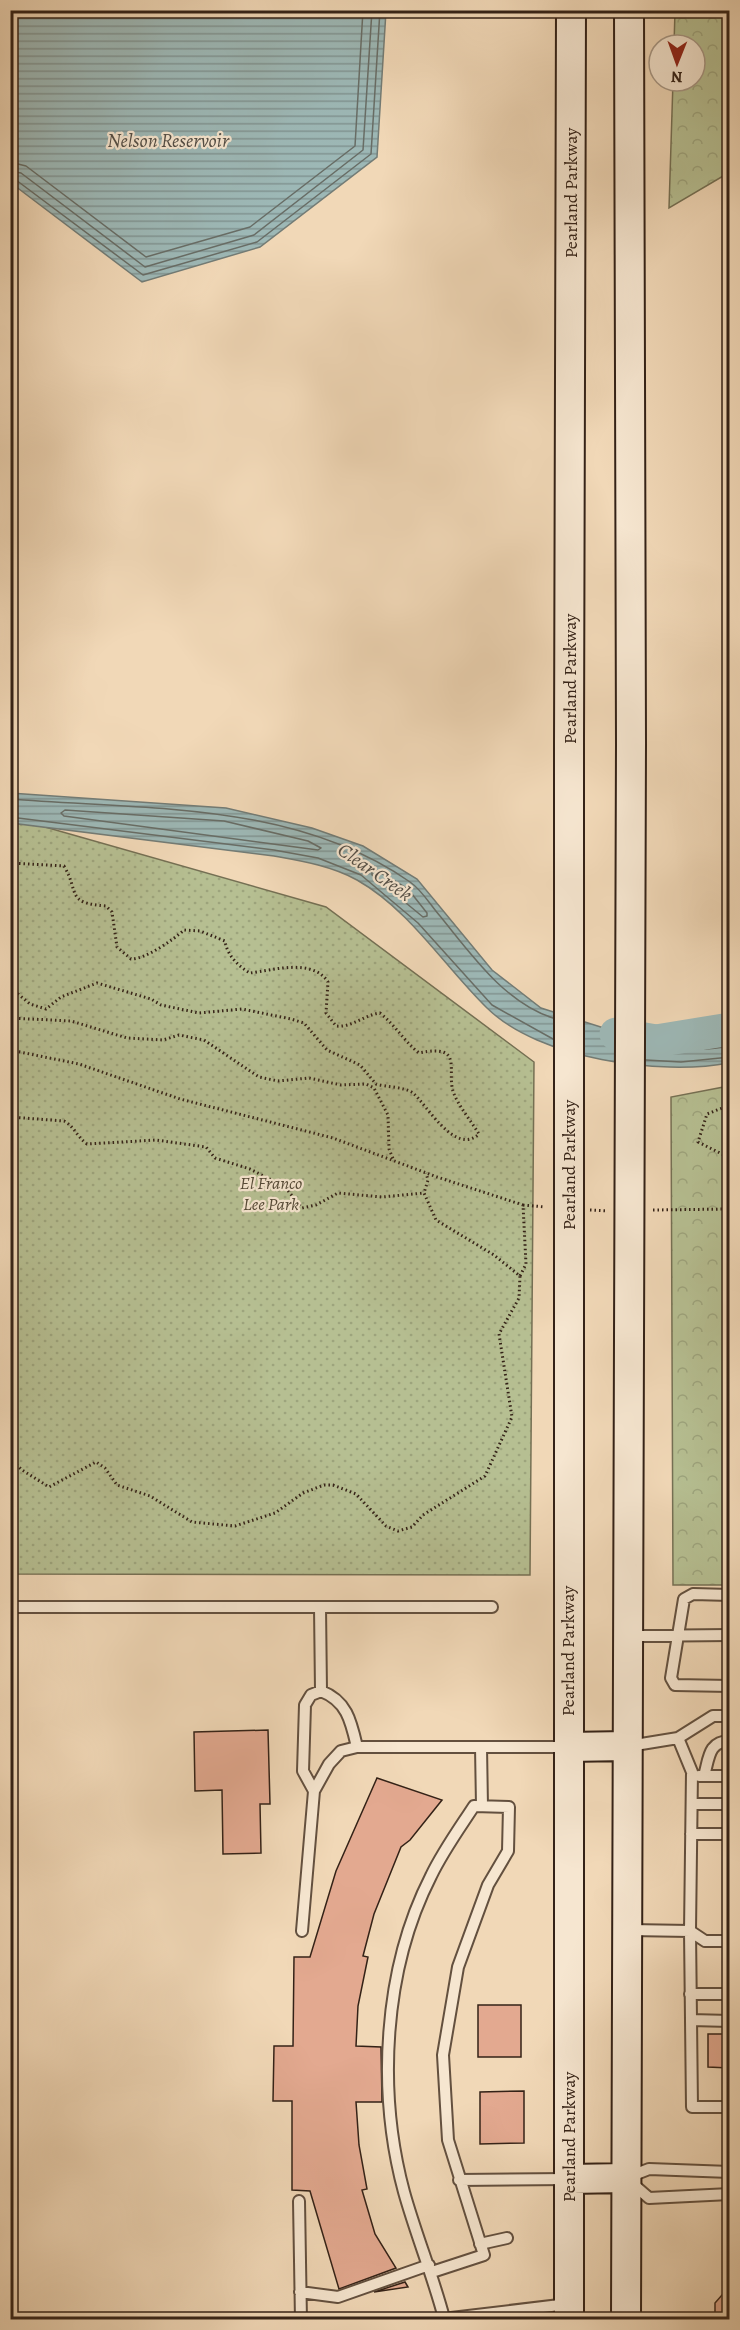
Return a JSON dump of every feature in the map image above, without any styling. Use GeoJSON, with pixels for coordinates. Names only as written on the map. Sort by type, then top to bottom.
{"type":"FeatureCollection","features":[{"type":"Feature","properties":{"kind":"main road","name":"Pearland Parkway"},"geometry":{"type":"LineString","coordinates":[[569,2312],[571,10]]}},
{"type":"Feature","properties":{"kind":"main road"},"geometry":{"type":"LineString","coordinates":[[626,2319],[626,1746],[631,744],[629,10]]}},
{"type":"Feature","properties":{"kind":"main road"},"geometry":{"type":"LineString","coordinates":[[568,1747],[626,1746]]}},
{"type":"Feature","properties":{"kind":"main road"},"geometry":{"type":"LineString","coordinates":[[569,2179],[627,2178]]}},
{"type":"Feature","properties":{"kind":"lane"},"geometry":{"type":"LineString","coordinates":[[729,1595],[693,1594],[684,1599],[671,1678],[675,1685],[729,1686]]}},
{"type":"Feature","properties":{"kind":"lane"},"geometry":{"type":"LineString","coordinates":[[10,1607],[492,1607]]}},
{"type":"Feature","properties":{"kind":"lane"},"geometry":{"type":"LineString","coordinates":[[320,1607],[321,1691]]}},
{"type":"Feature","properties":{"kind":"lane"},"geometry":{"type":"LineString","coordinates":[[627,1636],[729,1635]]}},
{"type":"Feature","properties":{"kind":"lane"},"geometry":{"type":"LineString","coordinates":[[321,1691],[343,1704],[351,1721],[357,1747]]}},
{"type":"Feature","properties":{"kind":"lane"},"geometry":{"type":"LineString","coordinates":[[314,1791],[303,1771],[305,1705],[311,1695],[321,1691]]}},
{"type":"Feature","properties":{"kind":"lane"},"geometry":{"type":"LineString","coordinates":[[626,1746],[678,1738],[713,1716],[729,1716]]}},
{"type":"Feature","properties":{"kind":"lane"},"geometry":{"type":"LineString","coordinates":[[678,1738],[692,1776],[690,1931],[692,2107],[729,2107]]}},
{"type":"Feature","properties":{"kind":"lane"},"geometry":{"type":"LineString","coordinates":[[704,1776],[712,1746],[718,1741],[729,1741]]}},
{"type":"Feature","properties":{"kind":"lane"},"geometry":{"type":"LineString","coordinates":[[302,1930],[314,1791],[329,1764],[342,1751],[357,1747],[568,1747]]}},
{"type":"Feature","properties":{"kind":"lane"},"geometry":{"type":"LineString","coordinates":[[481,1747],[482,1806]]}},
{"type":"Feature","properties":{"kind":"lane"},"geometry":{"type":"LineString","coordinates":[[692,1776],[723,1776]]}},
{"type":"Feature","properties":{"kind":"lane"},"geometry":{"type":"LineString","coordinates":[[692,1804],[722,1804]]}},
{"type":"Feature","properties":{"kind":"lane"},"geometry":{"type":"LineString","coordinates":[[300,2292],[338,2298],[431,2269],[484,2255],[448,2139],[443,2055],[447,2018],[458,1967],[488,1885],[508,1851],[509,1807],[474,1806],[430,1878],[405,1949],[390,2025],[387,2093],[390,2122],[404,2191],[431,2269],[439,2319],[569,2312]]}},
{"type":"Feature","properties":{"kind":"lane"},"geometry":{"type":"LineString","coordinates":[[691,1834],[729,1834]]}},
{"type":"Feature","properties":{"kind":"lane"},"geometry":{"type":"LineString","coordinates":[[626,1930],[690,1931],[705,1941],[729,1941]]}},
{"type":"Feature","properties":{"kind":"lane"},"geometry":{"type":"LineString","coordinates":[[690,1994],[729,1994]]}},
{"type":"Feature","properties":{"kind":"lane"},"geometry":{"type":"LineString","coordinates":[[691,2020],[729,2021]]}},
{"type":"Feature","properties":{"kind":"lane"},"geometry":{"type":"LineString","coordinates":[[729,2172],[650,2169],[627,2178],[650,2198],[729,2193]]}},
{"type":"Feature","properties":{"kind":"lane"},"geometry":{"type":"LineString","coordinates":[[459,2180],[569,2179]]}},
{"type":"Feature","properties":{"kind":"lane"},"geometry":{"type":"LineString","coordinates":[[299,2201],[301,2319]]}},
{"type":"Feature","properties":{"kind":"lane"},"geometry":{"type":"LineString","coordinates":[[480,2244],[507,2238]]}},
{"type":"Feature","properties":{"kind":"path"},"geometry":{"type":"LineString","coordinates":[[10,863],[64,866],[76,898],[87,904],[106,906],[112,912],[117,947],[131,959],[141,959],[156,948],[165,946],[184,930],[200,931],[225,941],[226,949],[240,967],[250,973],[287,967],[319,972],[328,982],[326,1013],[336,1026],[344,1027],[370,1014],[380,1013],[397,1027],[410,1048],[419,1053],[435,1050],[448,1056],[453,1063],[453,1092],[479,1134],[469,1139],[458,1139],[437,1121],[411,1092],[376,1084],[360,1065],[327,1050],[304,1023],[291,1019],[242,1009],[199,1013],[161,1005],[151,999],[97,983],[61,997],[46,1009],[30,1004],[18,994],[10,993]]}},
{"type":"Feature","properties":{"kind":"path"},"geometry":{"type":"LineString","coordinates":[[10,1018],[71,1021],[127,1038],[163,1040],[179,1035],[204,1040],[259,1077],[278,1081],[309,1078],[341,1085],[366,1084],[374,1088],[388,1115],[389,1149],[394,1161]]}},
{"type":"Feature","properties":{"kind":"path"},"geometry":{"type":"LineString","coordinates":[[10,1050],[80,1064],[180,1099],[333,1138],[426,1173],[523,1205],[526,1264],[520,1276],[519,1298],[499,1334],[512,1417],[485,1476],[423,1515],[412,1527],[398,1531],[386,1526],[356,1494],[333,1485],[324,1485],[303,1493],[275,1513],[235,1526],[192,1522],[150,1496],[117,1485],[105,1468],[96,1462],[49,1486],[22,1470],[10,1458]]}},
{"type":"Feature","properties":{"kind":"path"},"geometry":{"type":"LineString","coordinates":[[729,1105],[707,1114],[698,1142],[729,1158]]}},
{"type":"Feature","properties":{"kind":"path"},"geometry":{"type":"LineString","coordinates":[[10,1117],[64,1120],[70,1124],[77,1137],[87,1144],[156,1140],[206,1147],[215,1158],[250,1169],[285,1187],[302,1208],[316,1205],[338,1193],[382,1197],[424,1193]]}},
{"type":"Feature","properties":{"kind":"path"},"geometry":{"type":"LineString","coordinates":[[426,1173],[428,1180],[424,1193],[436,1221],[494,1255],[520,1276]]}},
{"type":"Feature","properties":{"kind":"green space"},"geometry":{"type":"Polygon","coordinates":[[[675,11],[729,11],[730,172],[669,208],[673,93],[707,93],[707,33],[674,33],[675,11]]]}},
{"type":"Feature","properties":{"kind":"green space","name":"El Franco Lee Park"},"geometry":{"type":"Polygon","coordinates":[[[10,817],[326,907],[534,1062],[530,1575],[11,1574],[10,817]]]}},
{"type":"Feature","properties":{"kind":"green space"},"geometry":{"type":"Polygon","coordinates":[[[729,1086],[729,1585],[673,1585],[671,1097],[729,1086]]]}},
{"type":"Feature","properties":{"kind":"water","name":"Nelson Reservoir"},"geometry":{"type":"Polygon","coordinates":[[[10,11],[386,11],[377,157],[260,247],[142,282],[11,183],[10,11]]]}},
{"type":"Feature","properties":{"kind":"water"},"geometry":{"type":"Polygon","coordinates":[[[10,793],[226,808],[312,828],[363,846],[417,879],[492,970],[541,1008],[607,1029],[672,1042],[710,1044],[729,1040],[729,1063],[669,1067],[636,1065],[602,1060],[537,1040],[509,1026],[487,1008],[394,907],[376,892],[347,875],[317,865],[274,856],[11,823],[10,793]]]}},
{"type":"Feature","properties":{"kind":"building"},"geometry":{"type":"Polygon","coordinates":[[[268,1730],[270,1804],[260,1804],[261,1853],[223,1854],[222,1790],[195,1791],[194,1732],[268,1730]]]}},
{"type":"Feature","properties":{"kind":"building"},"geometry":{"type":"Polygon","coordinates":[[[377,1778],[442,1800],[410,1840],[401,1847],[374,1914],[363,1956],[368,1957],[358,2006],[356,2046],[381,2047],[382,2102],[356,2102],[359,2145],[367,2189],[362,2190],[375,2234],[396,2268],[339,2289],[310,2191],[292,2190],[292,2101],[273,2101],[274,2046],[293,2046],[294,1957],[310,1957],[336,1871],[377,1778]]]}},
{"type":"Feature","properties":{"kind":"building"},"geometry":{"type":"Polygon","coordinates":[[[478,2005],[521,2005],[521,2057],[478,2057],[478,2005]]]}},
{"type":"Feature","properties":{"kind":"building"},"geometry":{"type":"Polygon","coordinates":[[[708,2034],[729,2034],[729,2068],[708,2067],[708,2034]]]}},
{"type":"Feature","properties":{"kind":"building"},"geometry":{"type":"Polygon","coordinates":[[[524,2091],[524,2143],[480,2144],[480,2092],[524,2091]]]}},
{"type":"Feature","properties":{"kind":"building"},"geometry":{"type":"Polygon","coordinates":[[[405,2282],[408,2287],[374,2292],[405,2282]]]}},
{"type":"Feature","properties":{"kind":"building"},"geometry":{"type":"Polygon","coordinates":[[[729,2287],[729,2319],[715,2319],[715,2303],[729,2287]]]}},
{"type":"Feature","properties":{"kind":"waterway","name":"Clear Creek"},"geometry":{"type":"LineString","coordinates":[[616,1034],[656,1041],[730,1029]]}}]}
